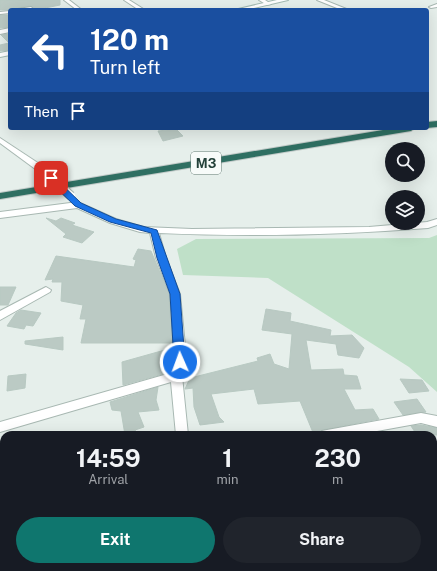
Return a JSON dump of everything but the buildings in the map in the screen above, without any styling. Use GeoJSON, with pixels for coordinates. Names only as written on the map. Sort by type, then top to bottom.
{"type":"FeatureCollection","features":[{"type":"Feature","properties":{"kind":"highway","name":"M3"},"geometry":{"type":"LineString","coordinates":[[0,188],[362,130]]}},
{"type":"Feature","properties":{"kind":"highway","name":"M3"},"geometry":{"type":"LineString","coordinates":[[0,196],[399,130]]}},
{"type":"Feature","properties":{"kind":"main road"},"geometry":{"type":"LineString","coordinates":[[248,8],[285,0]]}},
{"type":"Feature","properties":{"kind":"street"},"geometry":{"type":"LineString","coordinates":[[66,0],[77,8]]}},
{"type":"Feature","properties":{"kind":"street"},"geometry":{"type":"LineString","coordinates":[[126,0],[140,8]]}},
{"type":"Feature","properties":{"kind":"street"},"geometry":{"type":"LineString","coordinates":[[261,0],[269,4]]}},
{"type":"Feature","properties":{"kind":"street"},"geometry":{"type":"LineString","coordinates":[[319,0],[341,8]]}},
{"type":"Feature","properties":{"kind":"street"},"geometry":{"type":"LineString","coordinates":[[431,7],[437,5]]}},
{"type":"Feature","properties":{"kind":"street"},"geometry":{"type":"LineString","coordinates":[[0,140],[41,169],[78,204],[113,220],[154,232],[369,230],[412,227],[437,222]]}},
{"type":"Feature","properties":{"kind":"street"},"geometry":{"type":"LineString","coordinates":[[0,215],[78,204]]}},
{"type":"Feature","properties":{"kind":"street"},"geometry":{"type":"LineString","coordinates":[[154,232],[161,258],[175,294],[180,356],[176,376],[182,431]]}},
{"type":"Feature","properties":{"kind":"street"},"geometry":{"type":"LineString","coordinates":[[0,316],[46,290]]}},
{"type":"Feature","properties":{"kind":"street"},"geometry":{"type":"LineString","coordinates":[[0,427],[176,376]]}},
{"type":"Feature","properties":{"kind":"street"},"geometry":{"type":"LineString","coordinates":[[350,431],[421,418],[431,419],[437,422]]}},
{"type":"Feature","properties":{"kind":"green space"},"geometry":{"type":"Polygon","coordinates":[[[437,235],[437,392],[409,367],[268,278],[183,275],[177,249],[196,239],[429,238],[437,235]]]}},
{"type":"Feature","properties":{"kind":"route"},"geometry":{"type":"LineString","coordinates":[[51,178],[78,204],[113,220],[154,232],[159,245],[161,258],[175,294],[180,362]]}}]}
